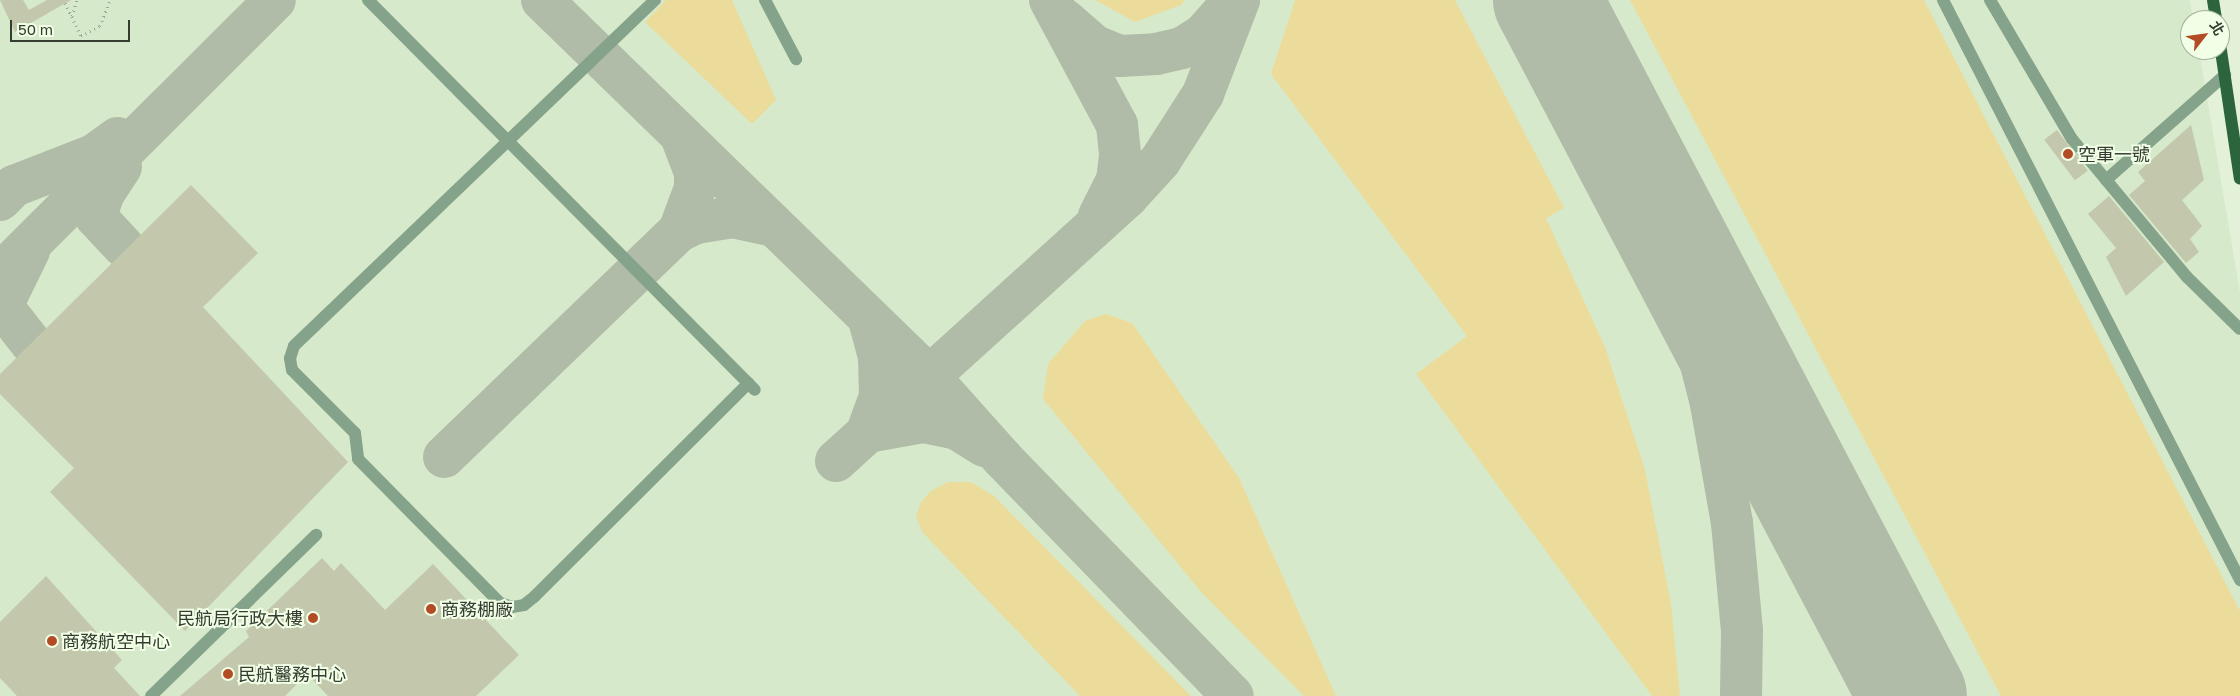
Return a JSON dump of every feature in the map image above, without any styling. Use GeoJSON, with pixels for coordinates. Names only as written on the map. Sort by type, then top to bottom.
{"type":"FeatureCollection","features":[{"type":"Feature","properties":{"kind":"main road"},"geometry":{"type":"LineString","coordinates":[[2222,60],[2240,179]]}},
{"type":"Feature","properties":{"kind":"lane"},"geometry":{"type":"LineString","coordinates":[[368,0],[506,140],[752,386],[524,605],[500,603],[358,460],[355,433],[292,370],[290,358],[294,346],[327,313],[506,140],[655,0]]}},
{"type":"Feature","properties":{"kind":"lane"},"geometry":{"type":"LineString","coordinates":[[765,0],[796,59]]}},
{"type":"Feature","properties":{"kind":"lane"},"geometry":{"type":"LineString","coordinates":[[1943,0],[2240,580]]}},
{"type":"Feature","properties":{"kind":"lane"},"geometry":{"type":"LineString","coordinates":[[1990,0],[2072,139],[2187,278],[2240,329]]}},
{"type":"Feature","properties":{"kind":"lane"},"geometry":{"type":"LineString","coordinates":[[2106,180],[2224,75]]}},
{"type":"Feature","properties":{"kind":"lane"},"geometry":{"type":"LineString","coordinates":[[151,696],[316,535]]}},
{"type":"Feature","properties":{"kind":"path"},"geometry":{"type":"LineString","coordinates":[[72,16],[77,0]]}},
{"type":"Feature","properties":{"kind":"path"},"geometry":{"type":"LineString","coordinates":[[65,3],[82,36],[100,26],[110,0]]}},
{"type":"Feature","properties":{"kind":"shaded area"},"geometry":{"type":"Polygon","coordinates":[[[0,0],[2190,0],[2192,10],[2180,10],[2180,60],[2201,60],[2240,293],[2240,696],[0,696],[0,0]]]}},
{"type":"Feature","properties":{"kind":"shaded area"},"geometry":{"type":"Polygon","coordinates":[[[666,0],[732,0],[776,100],[752,124],[645,22],[666,0]]]}},
{"type":"Feature","properties":{"kind":"shaded area"},"geometry":{"type":"Polygon","coordinates":[[[1095,0],[1185,0],[1181,5],[1135,22],[1095,0]]]}},
{"type":"Feature","properties":{"kind":"shaded area"},"geometry":{"type":"Polygon","coordinates":[[[1295,0],[1455,0],[1564,208],[1546,218],[1605,347],[1645,470],[1671,604],[1680,696],[1652,696],[1416,374],[1467,336],[1271,74],[1295,0]]]}},
{"type":"Feature","properties":{"kind":"shaded area"},"geometry":{"type":"Polygon","coordinates":[[[1630,0],[1924,0],[2240,611],[2240,696],[2001,696],[1630,0]]]}},
{"type":"Feature","properties":{"kind":"shaded area"},"geometry":{"type":"Polygon","coordinates":[[[1106,314],[1132,323],[1239,478],[1336,696],[1304,696],[1202,593],[1043,399],[1048,364],[1085,321],[1106,314]]]}},
{"type":"Feature","properties":{"kind":"shaded area"},"geometry":{"type":"Polygon","coordinates":[[[948,482],[971,482],[994,496],[1191,696],[1080,696],[923,533],[916,517],[921,502],[931,491],[948,482]]]}},
{"type":"Feature","properties":{"kind":"building"},"geometry":{"type":"Polygon","coordinates":[[[0,0],[23,0],[29,10],[47,0],[71,0],[15,32],[0,0]]]}},
{"type":"Feature","properties":{"kind":"building"},"geometry":{"type":"Polygon","coordinates":[[[2191,125],[2204,180],[2182,200],[2202,226],[2190,239],[2199,252],[2186,263],[2129,195],[2145,181],[2138,172],[2191,125]]]}},
{"type":"Feature","properties":{"kind":"building","name":"空軍一號"},"geometry":{"type":"Polygon","coordinates":[[[2057,130],[2088,171],[2075,180],[2044,140],[2057,130]]]}},
{"type":"Feature","properties":{"kind":"building"},"geometry":{"type":"Polygon","coordinates":[[[191,185],[258,253],[203,307],[348,462],[185,631],[50,492],[74,468],[0,394],[0,374],[191,185]]]}},
{"type":"Feature","properties":{"kind":"building"},"geometry":{"type":"Polygon","coordinates":[[[2109,196],[2164,262],[2126,296],[2106,257],[2116,248],[2088,214],[2109,196]]]}},
{"type":"Feature","properties":{"kind":"building"},"geometry":{"type":"Polygon","coordinates":[[[322,558],[334,571],[341,563],[385,610],[433,564],[519,655],[476,696],[328,696],[307,674],[285,696],[180,696],[249,637],[246,631],[322,558]]]}},
{"type":"Feature","properties":{"kind":"building","name":"商務航空中心"},"geometry":{"type":"Polygon","coordinates":[[[46,576],[122,660],[114,668],[140,696],[17,696],[0,678],[0,622],[46,576]]]}},
{"type":"Feature","properties":{"kind":"taxiway"},"geometry":{"type":"LineString","coordinates":[[0,274],[275,0]]}},
{"type":"Feature","properties":{"kind":"taxiway"},"geometry":{"type":"LineString","coordinates":[[542,0],[927,374],[1003,459],[1233,696]]}},
{"type":"Feature","properties":{"kind":"taxiway"},"geometry":{"type":"LineString","coordinates":[[1050,0],[1117,125],[1120,156],[1117,180],[1099,216]]}},
{"type":"Feature","properties":{"kind":"taxiway"},"geometry":{"type":"LineString","coordinates":[[1065,20],[1095,46],[1120,56],[1156,54],[1182,48],[1203,35],[1234,0]]}},
{"type":"Feature","properties":{"kind":"taxiway"},"geometry":{"type":"LineString","coordinates":[[836,461],[1128,196],[1160,161],[1203,94],[1239,0]]}},
{"type":"Feature","properties":{"kind":"taxiway"},"geometry":{"type":"LineString","coordinates":[[681,136],[695,172],[695,188],[679,231],[696,223],[732,217],[771,225]]}},
{"type":"Feature","properties":{"kind":"taxiway"},"geometry":{"type":"LineString","coordinates":[[0,200],[14,186],[94,155],[117,138]]}},
{"type":"Feature","properties":{"kind":"taxiway"},"geometry":{"type":"LineString","coordinates":[[121,167],[103,195],[96,217],[123,246]]}},
{"type":"Feature","properties":{"kind":"taxiway"},"geometry":{"type":"LineString","coordinates":[[1642,181],[1686,305],[1711,404],[1732,523],[1742,631],[1741,696]]}},
{"type":"Feature","properties":{"kind":"taxiway"},"geometry":{"type":"LineString","coordinates":[[444,457],[679,231]]}},
{"type":"Feature","properties":{"kind":"taxiway"},"geometry":{"type":"LineString","coordinates":[[29,251],[2,306],[31,343]]}},
{"type":"Feature","properties":{"kind":"taxiway"},"geometry":{"type":"LineString","coordinates":[[867,432],[880,397],[879,357],[869,319]]}},
{"type":"Feature","properties":{"kind":"taxiway"},"geometry":{"type":"LineString","coordinates":[[867,432],[924,422],[957,429],[984,446]]}},
{"type":"Feature","properties":{"kind":"runway"},"geometry":{"type":"LineString","coordinates":[[1547,0],[1913,696]]}},
{"type":"Feature","properties":{"kind":"place","name":"空軍一號"},"geometry":{"type":"Point","coordinates":[2068,154]}},
{"type":"Feature","properties":{"kind":"place","name":"商務棚廠"},"geometry":{"type":"Point","coordinates":[431,609]}},
{"type":"Feature","properties":{"kind":"place","name":"民航局行政大樓"},"geometry":{"type":"Point","coordinates":[313,618]}},
{"type":"Feature","properties":{"kind":"place","name":"商務航空中心"},"geometry":{"type":"Point","coordinates":[52,641]}},
{"type":"Feature","properties":{"kind":"place","name":"民航醫務中心"},"geometry":{"type":"Point","coordinates":[228,674]}}]}
